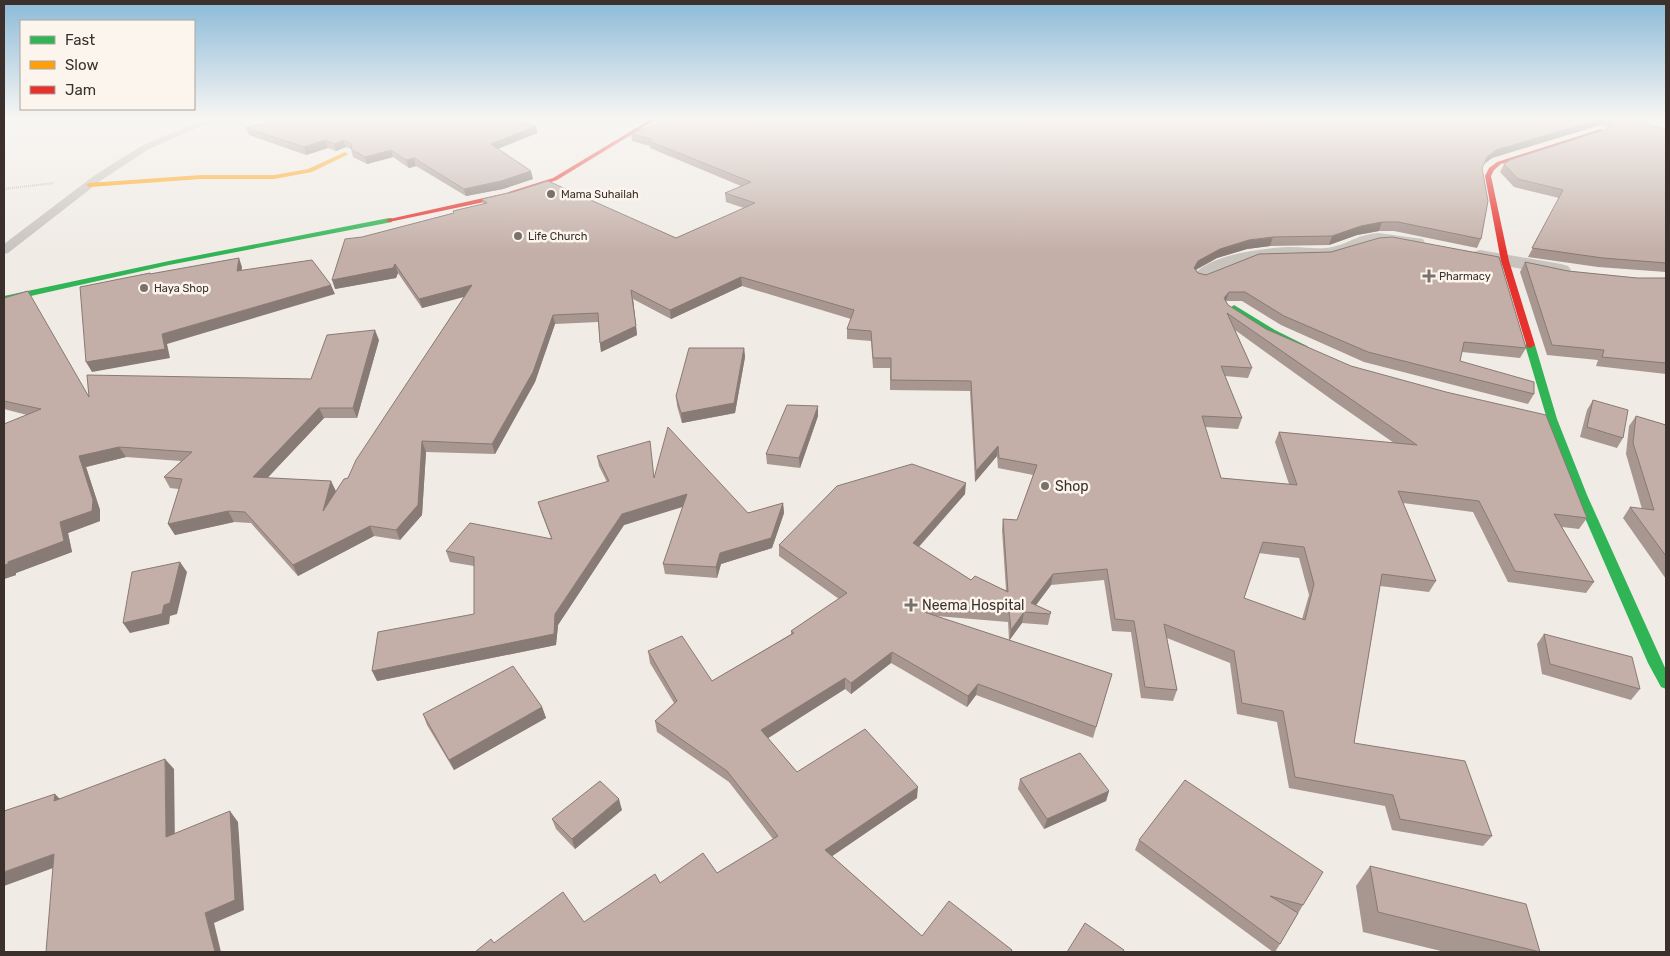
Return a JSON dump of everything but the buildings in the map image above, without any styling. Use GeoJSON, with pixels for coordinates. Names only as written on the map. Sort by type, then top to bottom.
{"type":"FeatureCollection","features":[{"type":"Feature","properties":{"kind":"street"},"geometry":{"type":"LineString","coordinates":[[89,185],[201,177],[274,177],[310,171],[325,164]]}},
{"type":"Feature","properties":{"kind":"street"},"geometry":{"type":"LineString","coordinates":[[4,299],[208,255],[508,196],[555,179],[580,164]]}},
{"type":"Feature","properties":{"kind":"street"},"geometry":{"type":"LineString","coordinates":[[1502,164],[1491,169],[1488,176],[1489,183],[1505,261],[1548,418],[1655,662],[1666,683]]}},
{"type":"Feature","properties":{"kind":"street"},"geometry":{"type":"LineString","coordinates":[[1203,276],[1222,264],[1241,258],[1260,254],[1332,253],[1345,250],[1366,240],[1394,239],[1435,247]]}},
{"type":"Feature","properties":{"kind":"street"},"geometry":{"type":"LineString","coordinates":[[1461,252],[1583,273]]}},
{"type":"Feature","properties":{"kind":"street"},"geometry":{"type":"LineString","coordinates":[[1234,308],[1272,332],[1312,352]]}},
{"type":"Feature","properties":{"kind":"lane"},"geometry":{"type":"LineString","coordinates":[[4,250],[89,185],[121,164]]}},
{"type":"Feature","properties":{"kind":"traffic: fast"},"geometry":{"type":"LineString","coordinates":[[4,299],[169,263],[389,220]]}},
{"type":"Feature","properties":{"kind":"traffic: fast"},"geometry":{"type":"LineString","coordinates":[[1234,308],[1272,332],[1304,348]]}},
{"type":"Feature","properties":{"kind":"traffic: fast"},"geometry":{"type":"LineString","coordinates":[[1530,345],[1552,419],[1581,495],[1655,663],[1666,683]]}},
{"type":"Feature","properties":{"kind":"traffic: slow"},"geometry":{"type":"LineString","coordinates":[[89,185],[201,177],[274,177],[310,171],[325,164]]}},
{"type":"Feature","properties":{"kind":"traffic: jam"},"geometry":{"type":"LineString","coordinates":[[389,220],[508,195],[555,179],[580,164]]}},
{"type":"Feature","properties":{"kind":"traffic: jam"},"geometry":{"type":"LineString","coordinates":[[1498,164],[1491,169],[1488,176],[1505,261],[1530,345]]}},
{"type":"Feature","properties":{"kind":"place","name":"Mama Suhailah"},"geometry":{"type":"Point","coordinates":[551,194]}},
{"type":"Feature","properties":{"kind":"place","name":"Life Church"},"geometry":{"type":"Point","coordinates":[518,236]}},
{"type":"Feature","properties":{"kind":"place","name":"Pharmacy"},"geometry":{"type":"Point","coordinates":[1429,276]}},
{"type":"Feature","properties":{"kind":"place","name":"Haya Shop"},"geometry":{"type":"Point","coordinates":[144,288]}},
{"type":"Feature","properties":{"kind":"place","name":"Shop"},"geometry":{"type":"Point","coordinates":[1045,486]}},
{"type":"Feature","properties":{"kind":"place","name":"Neema Hospital"},"geometry":{"type":"Point","coordinates":[911,605]}}]}
